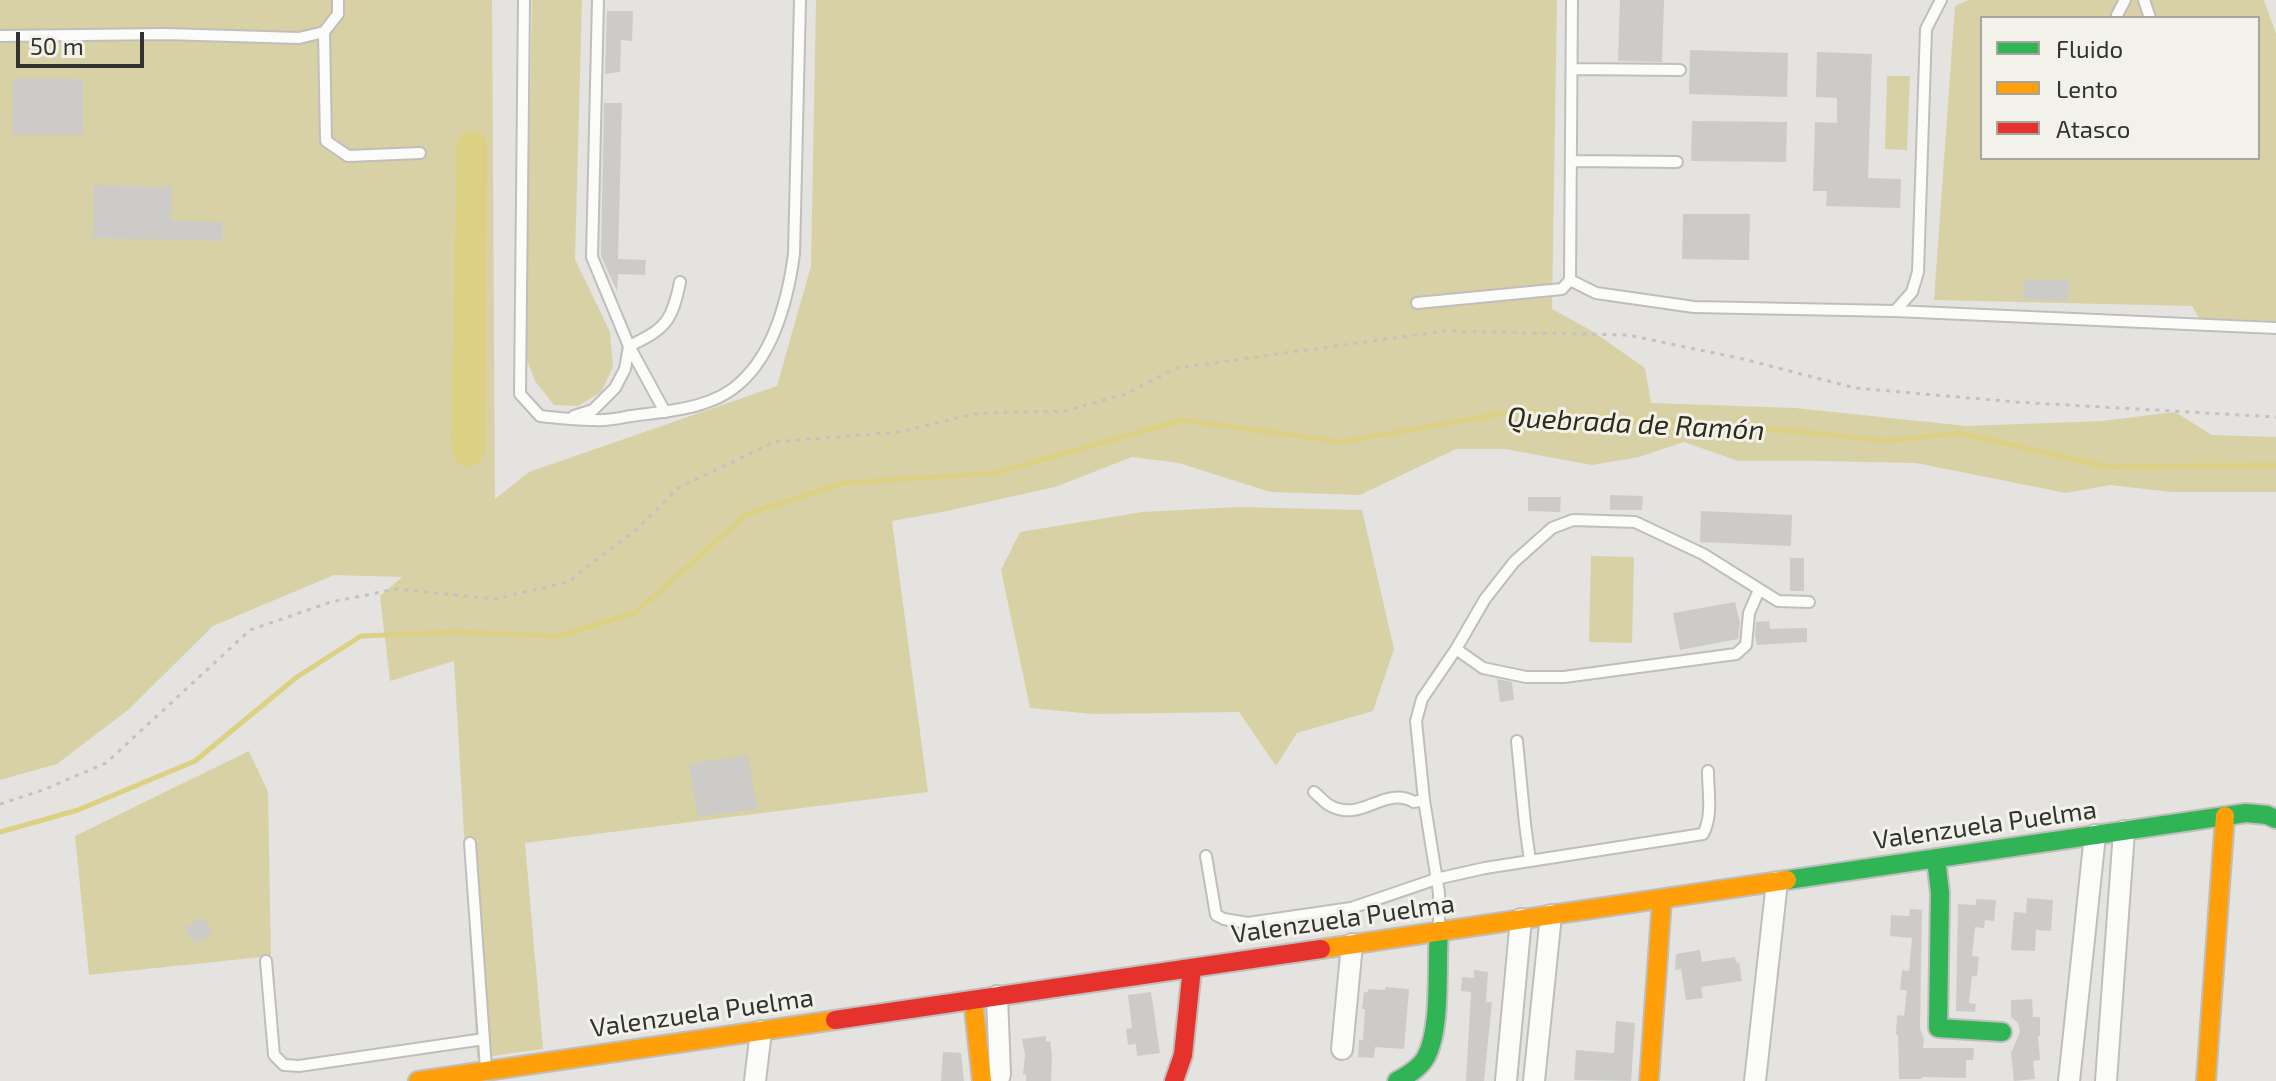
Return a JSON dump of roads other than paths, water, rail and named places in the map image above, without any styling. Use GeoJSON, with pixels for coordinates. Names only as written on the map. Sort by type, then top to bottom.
{"type":"FeatureCollection","features":[{"type":"Feature","properties":{"kind":"street","name":"Valenzuela Puelma"},"geometry":{"type":"LineString","coordinates":[[418,1081],[493,1074],[761,1031],[2246,813],[2276,819]]}},
{"type":"Feature","properties":{"kind":"street"},"geometry":{"type":"LineString","coordinates":[[2206,1081],[2225,816]]}},
{"type":"Feature","properties":{"kind":"street"},"geometry":{"type":"LineString","coordinates":[[2106,1081],[2124,831]]}},
{"type":"Feature","properties":{"kind":"street"},"geometry":{"type":"LineString","coordinates":[[2069,1081],[2095,835]]}},
{"type":"Feature","properties":{"kind":"street"},"geometry":{"type":"LineString","coordinates":[[1936,858],[1940,893],[1938,1028],[2002,1032]]}},
{"type":"Feature","properties":{"kind":"street"},"geometry":{"type":"LineString","coordinates":[[1755,1081],[1777,882]]}},
{"type":"Feature","properties":{"kind":"street"},"geometry":{"type":"LineString","coordinates":[[1649,1081],[1662,899]]}},
{"type":"Feature","properties":{"kind":"street"},"geometry":{"type":"LineString","coordinates":[[1534,1081],[1551,915]]}},
{"type":"Feature","properties":{"kind":"street"},"geometry":{"type":"LineString","coordinates":[[1506,1081],[1521,919]]}},
{"type":"Feature","properties":{"kind":"street"},"geometry":{"type":"LineString","coordinates":[[1397,1081],[1414,1071],[1428,1054],[1434,1019],[1439,931]]}},
{"type":"Feature","properties":{"kind":"street"},"geometry":{"type":"LineString","coordinates":[[1342,1049],[1352,944]]}},
{"type":"Feature","properties":{"kind":"street"},"geometry":{"type":"LineString","coordinates":[[1174,1080],[1170,1054],[1184,969]]}},
{"type":"Feature","properties":{"kind":"street"},"geometry":{"type":"LineString","coordinates":[[997,996],[998,1081]]}},
{"type":"Feature","properties":{"kind":"street"},"geometry":{"type":"LineString","coordinates":[[973,1000],[982,1081]]}},
{"type":"Feature","properties":{"kind":"street"},"geometry":{"type":"LineString","coordinates":[[755,1081],[761,1031]]}},
{"type":"Feature","properties":{"kind":"lane"},"geometry":{"type":"LineString","coordinates":[[0,36],[165,34],[299,38],[324,32],[338,14],[338,0]]}},
{"type":"Feature","properties":{"kind":"lane"},"geometry":{"type":"LineString","coordinates":[[524,0],[520,394],[540,416],[598,421],[665,412],[722,397],[752,371],[766,348],[782,310],[794,254],[800,0]]}},
{"type":"Feature","properties":{"kind":"lane"},"geometry":{"type":"LineString","coordinates":[[598,0],[592,257],[629,346],[665,412]]}},
{"type":"Feature","properties":{"kind":"lane"},"geometry":{"type":"LineString","coordinates":[[1417,303],[1562,289],[1570,280],[1572,0]]}},
{"type":"Feature","properties":{"kind":"lane"},"geometry":{"type":"LineString","coordinates":[[1895,311],[1912,292],[1918,272],[1926,29],[1941,0]]}},
{"type":"Feature","properties":{"kind":"lane"},"geometry":{"type":"LineString","coordinates":[[324,32],[326,141],[348,156],[420,153]]}},
{"type":"Feature","properties":{"kind":"lane"},"geometry":{"type":"LineString","coordinates":[[1572,69],[1680,70]]}},
{"type":"Feature","properties":{"kind":"lane"},"geometry":{"type":"LineString","coordinates":[[1572,161],[1677,162]]}},
{"type":"Feature","properties":{"kind":"lane"},"geometry":{"type":"LineString","coordinates":[[1570,280],[1596,293],[1694,307],[1895,311],[2276,328]]}},
{"type":"Feature","properties":{"kind":"lane"},"geometry":{"type":"LineString","coordinates":[[629,346],[653,335],[665,324],[672,313],[680,282]]}},
{"type":"Feature","properties":{"kind":"lane"},"geometry":{"type":"LineString","coordinates":[[569,418],[593,410],[615,388],[625,369],[629,346]]}},
{"type":"Feature","properties":{"kind":"lane"},"geometry":{"type":"LineString","coordinates":[[1439,931],[1439,893],[1424,800],[1416,721],[1422,699],[1485,599],[1514,562],[1552,528],[1573,520],[1635,522],[1703,554],[1778,601],[1809,602]]}},
{"type":"Feature","properties":{"kind":"lane"},"geometry":{"type":"LineString","coordinates":[[1456,649],[1483,668],[1526,677],[1564,677],[1736,654],[1746,645],[1749,613],[1759,590]]}},
{"type":"Feature","properties":{"kind":"lane"},"geometry":{"type":"LineString","coordinates":[[1517,741],[1530,861]]}},
{"type":"Feature","properties":{"kind":"lane"},"geometry":{"type":"LineString","coordinates":[[1206,856],[1216,915],[1224,919],[1248,923],[1351,908],[1436,879],[1703,834],[1708,826],[1708,771]]}},
{"type":"Feature","properties":{"kind":"lane"},"geometry":{"type":"LineString","coordinates":[[1314,792],[1331,806],[1346,810],[1359,810],[1393,796],[1404,796],[1414,802],[1424,800]]}},
{"type":"Feature","properties":{"kind":"lane"},"geometry":{"type":"LineString","coordinates":[[470,843],[484,1039],[493,1074]]}},
{"type":"Feature","properties":{"kind":"lane"},"geometry":{"type":"LineString","coordinates":[[266,961],[274,1055],[284,1065],[299,1066],[484,1039]]}},
{"type":"Feature","properties":{"kind":"waterway","name":"Quebrada de Ramón"},"geometry":{"type":"LineString","coordinates":[[0,832],[78,810],[195,761],[297,677],[361,636],[457,632],[560,636],[636,612],[747,514],[843,483],[995,473],[1182,420],[1342,442],[1516,411],[1806,432],[1885,441],[1959,433],[2108,467],[2276,465]]}}]}
